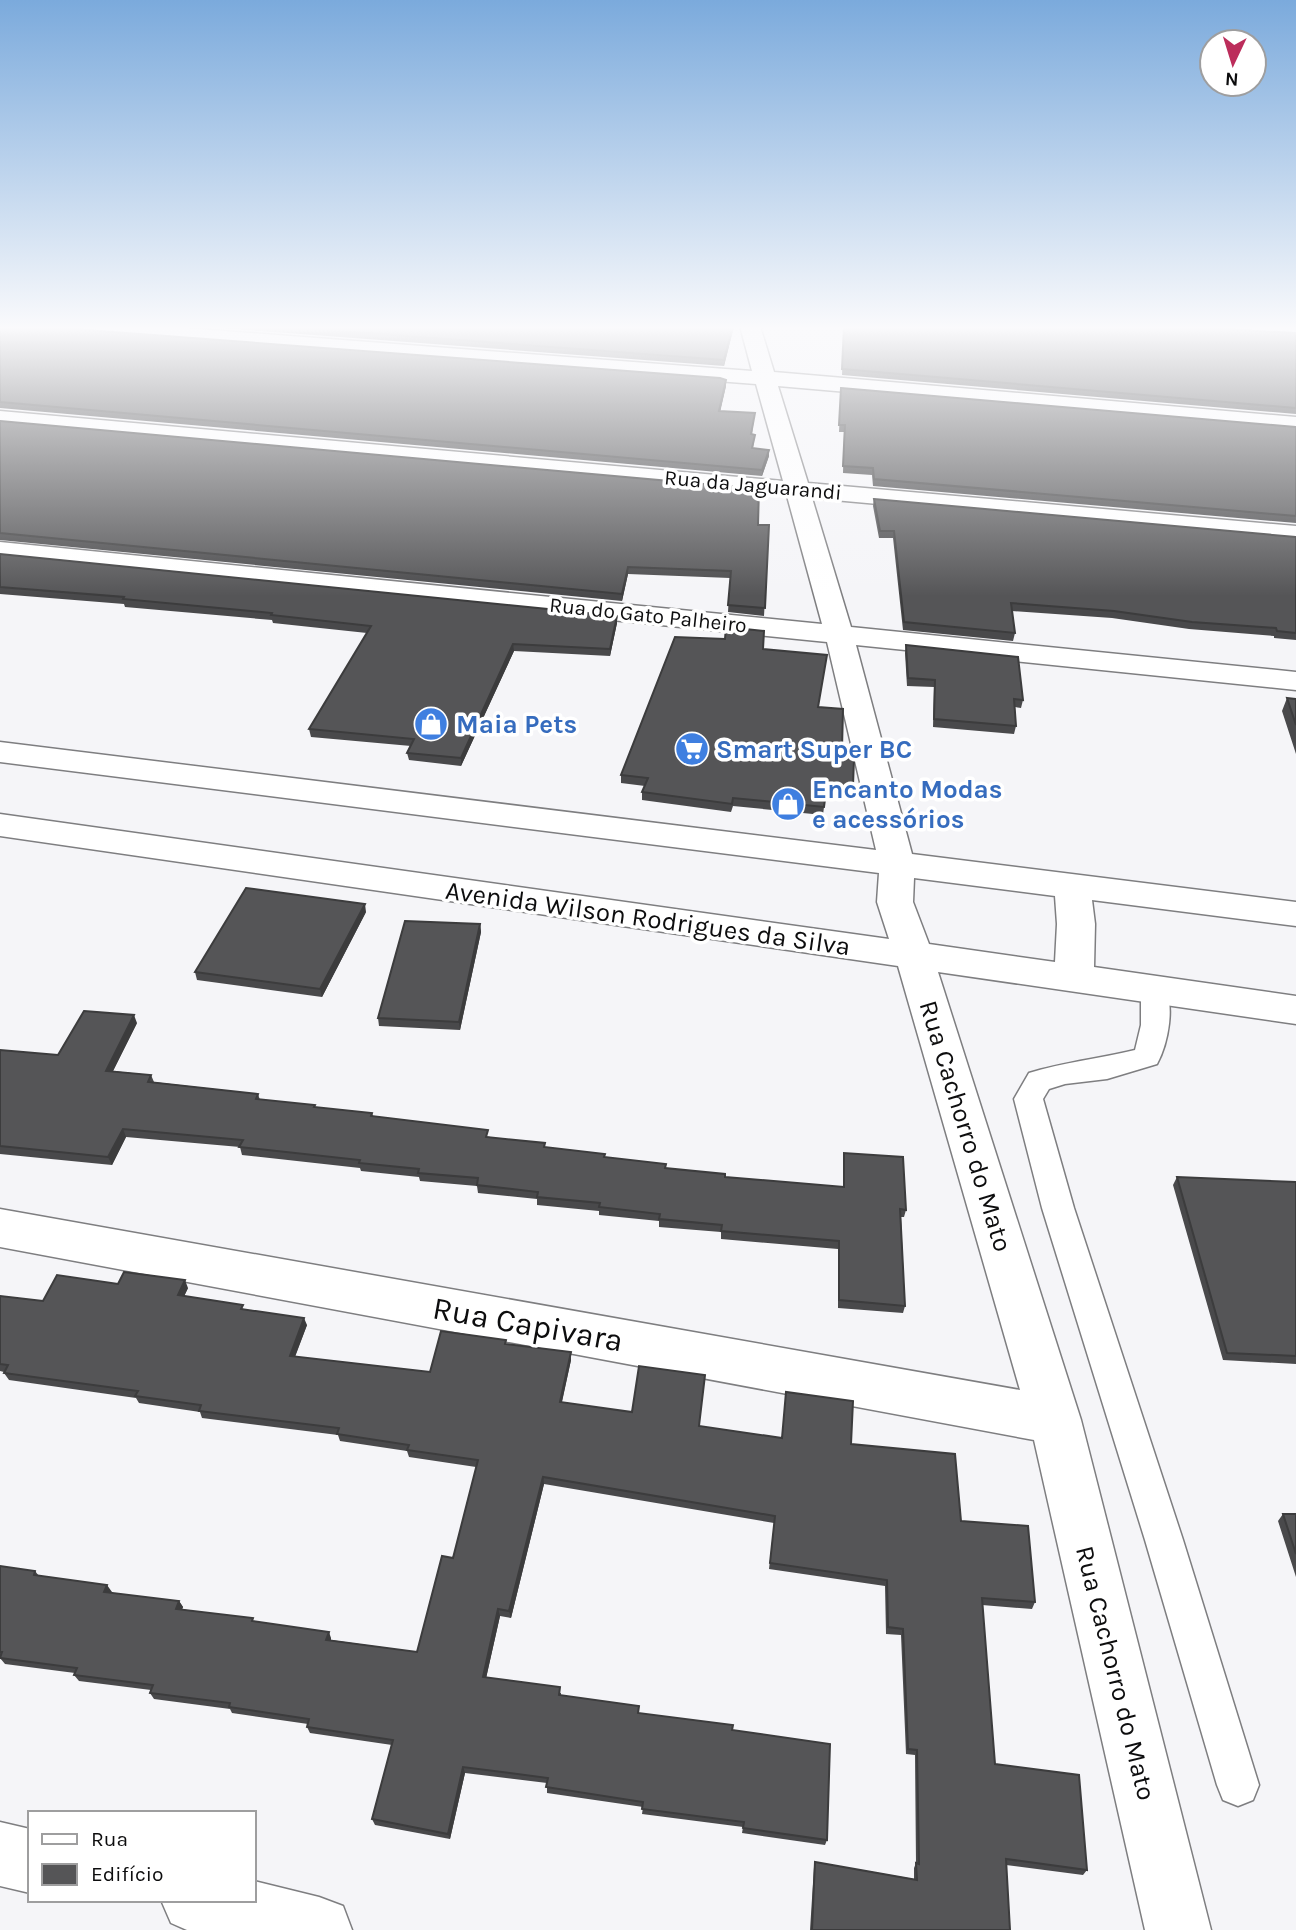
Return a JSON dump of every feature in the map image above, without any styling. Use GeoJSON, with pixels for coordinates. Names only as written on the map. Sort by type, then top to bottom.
{"type":"FeatureCollection","features":[{"type":"Feature","properties":{"kind":"street","name":"Rua Cachorro do Mato"},"geometry":{"type":"LineString","coordinates":[[775,416],[839,634],[897,863],[895,902],[914,956],[1055,1420],[1178,1930]]}},
{"type":"Feature","properties":{"kind":"street"},"geometry":{"type":"LineString","coordinates":[[1204,416],[1296,424]]}},
{"type":"Feature","properties":{"kind":"street","name":"Rua da Jaguarandi"},"geometry":{"type":"LineString","coordinates":[[0,418],[1296,534]]}},
{"type":"Feature","properties":{"kind":"street","name":"Rua do Gato Palheiro"},"geometry":{"type":"LineString","coordinates":[[0,550],[1296,681]]}},
{"type":"Feature","properties":{"kind":"street"},"geometry":{"type":"LineString","coordinates":[[0,752],[1296,914]]}},
{"type":"Feature","properties":{"kind":"street","name":"Avenida Wilson Rodrigues da Silva"},"geometry":{"type":"LineString","coordinates":[[0,825],[1296,1010]]}},
{"type":"Feature","properties":{"kind":"street"},"geometry":{"type":"LineString","coordinates":[[1072,885],[1076,924],[1074,979]]}},
{"type":"Feature","properties":{"kind":"street","name":"Rua Capivara"},"geometry":{"type":"LineString","coordinates":[[0,1228],[1055,1420]]}},
{"type":"Feature","properties":{"kind":"street"},"geometry":{"type":"LineString","coordinates":[[0,1854],[28,1861]]}},
{"type":"Feature","properties":{"kind":"street"},"geometry":{"type":"LineString","coordinates":[[202,1902],[319,1930]]}},
{"type":"Feature","properties":{"kind":"lane"},"geometry":{"type":"LineString","coordinates":[[1154,990],[1155,1025],[1147,1057],[1107,1068],[1064,1073],[1039,1082],[1028,1099],[1058,1208],[1164,1540],[1238,1785]]}},
{"type":"Feature","properties":{"kind":"building"},"geometry":{"type":"Polygon","coordinates":[[[158,416],[754,416],[752,448],[769,450],[762,470],[158,416]]]}},
{"type":"Feature","properties":{"kind":"building"},"geometry":{"type":"Polygon","coordinates":[[[839,416],[1168,416],[1296,427],[1296,516],[874,479],[873,468],[843,466],[845,425],[839,425],[839,416]]]}},
{"type":"Feature","properties":{"kind":"building"},"geometry":{"type":"Polygon","coordinates":[[[0,421],[759,489],[758,525],[769,525],[765,608],[728,605],[731,571],[628,567],[622,594],[0,533],[0,421]]]}},
{"type":"Feature","properties":{"kind":"building"},"geometry":{"type":"Polygon","coordinates":[[[874,499],[1296,537],[1296,633],[1277,631],[1276,628],[1011,603],[1015,633],[904,622],[894,531],[880,531],[874,499]]]}},
{"type":"Feature","properties":{"kind":"building"},"geometry":{"type":"Polygon","coordinates":[[[0,554],[617,616],[610,649],[513,644],[461,758],[407,753],[414,739],[309,729],[371,626],[271,615],[272,613],[123,599],[124,597],[0,587],[0,554]]]}},
{"type":"Feature","properties":{"kind":"building"},"geometry":{"type":"Polygon","coordinates":[[[726,627],[764,631],[763,649],[827,655],[818,707],[843,709],[842,749],[853,750],[854,758],[853,786],[827,784],[824,807],[733,798],[732,804],[642,792],[648,778],[621,775],[675,637],[725,639],[726,627]]]}},
{"type":"Feature","properties":{"kind":"building"},"geometry":{"type":"Polygon","coordinates":[[[906,645],[1018,657],[1023,700],[1014,699],[1016,726],[934,719],[935,680],[908,678],[906,645]]]}},
{"type":"Feature","properties":{"kind":"building"},"geometry":{"type":"Polygon","coordinates":[[[1287,698],[1296,699],[1296,725],[1287,698]]]}},
{"type":"Feature","properties":{"kind":"building"},"geometry":{"type":"Polygon","coordinates":[[[246,888],[365,904],[320,989],[195,972],[246,888]]]}},
{"type":"Feature","properties":{"kind":"building"},"geometry":{"type":"Polygon","coordinates":[[[405,921],[480,924],[459,1022],[378,1018],[405,921]]]}},
{"type":"Feature","properties":{"kind":"building"},"geometry":{"type":"Polygon","coordinates":[[[84,1011],[134,1015],[106,1071],[151,1075],[148,1082],[258,1094],[256,1099],[488,1130],[486,1137],[545,1143],[544,1147],[666,1164],[665,1168],[725,1174],[725,1177],[844,1187],[844,1153],[903,1157],[906,1210],[900,1209],[905,1306],[839,1300],[839,1241],[721,1231],[722,1225],[659,1219],[660,1214],[599,1207],[600,1203],[537,1197],[538,1192],[477,1185],[478,1178],[418,1173],[419,1169],[359,1163],[360,1160],[239,1147],[243,1140],[123,1129],[108,1157],[0,1146],[0,1050],[58,1055],[84,1011]]]}},
{"type":"Feature","properties":{"kind":"building"},"geometry":{"type":"Polygon","coordinates":[[[1177,1177],[1296,1182],[1296,1356],[1227,1353],[1177,1177]]]}},
{"type":"Feature","properties":{"kind":"building"},"geometry":{"type":"Polygon","coordinates":[[[124,1272],[185,1280],[178,1295],[243,1305],[241,1309],[304,1318],[290,1356],[430,1372],[441,1331],[506,1340],[505,1344],[571,1352],[560,1402],[632,1412],[639,1366],[705,1375],[699,1426],[782,1438],[786,1392],[853,1401],[851,1444],[955,1454],[961,1521],[1028,1526],[1035,1602],[982,1598],[995,1764],[1079,1775],[1087,1870],[1006,1859],[1010,1930],[812,1930],[815,1862],[917,1880],[917,1750],[908,1749],[903,1629],[888,1627],[887,1580],[770,1563],[775,1516],[543,1477],[509,1611],[498,1609],[483,1677],[560,1687],[559,1695],[639,1706],[638,1713],[733,1725],[732,1730],[830,1744],[827,1840],[743,1828],[744,1822],[642,1809],[643,1802],[546,1787],[548,1778],[463,1767],[448,1834],[372,1819],[393,1740],[307,1727],[309,1719],[229,1707],[230,1703],[150,1693],[153,1685],[74,1675],[77,1668],[0,1658],[0,1566],[35,1571],[34,1575],[107,1585],[104,1592],[179,1601],[176,1609],[253,1618],[252,1621],[329,1632],[326,1640],[417,1652],[442,1556],[453,1558],[478,1460],[407,1450],[409,1445],[337,1434],[339,1428],[199,1411],[201,1405],[135,1396],[138,1391],[4,1373],[8,1365],[0,1364],[0,1296],[43,1301],[57,1275],[118,1284],[124,1272]]]}},
{"type":"Feature","properties":{"kind":"building"},"geometry":{"type":"Polygon","coordinates":[[[1283,1514],[1296,1514],[1296,1554],[1283,1514]]]}},
{"type":"Feature","properties":{"kind":"place","name":"Maia Pets"},"geometry":{"type":"Point","coordinates":[431,724]}},
{"type":"Feature","properties":{"kind":"place","name":"Smart Super BC"},"geometry":{"type":"Point","coordinates":[692,749]}},
{"type":"Feature","properties":{"kind":"place","name":"Encanto Modas e acessórios"},"geometry":{"type":"Point","coordinates":[788,804]}}]}
